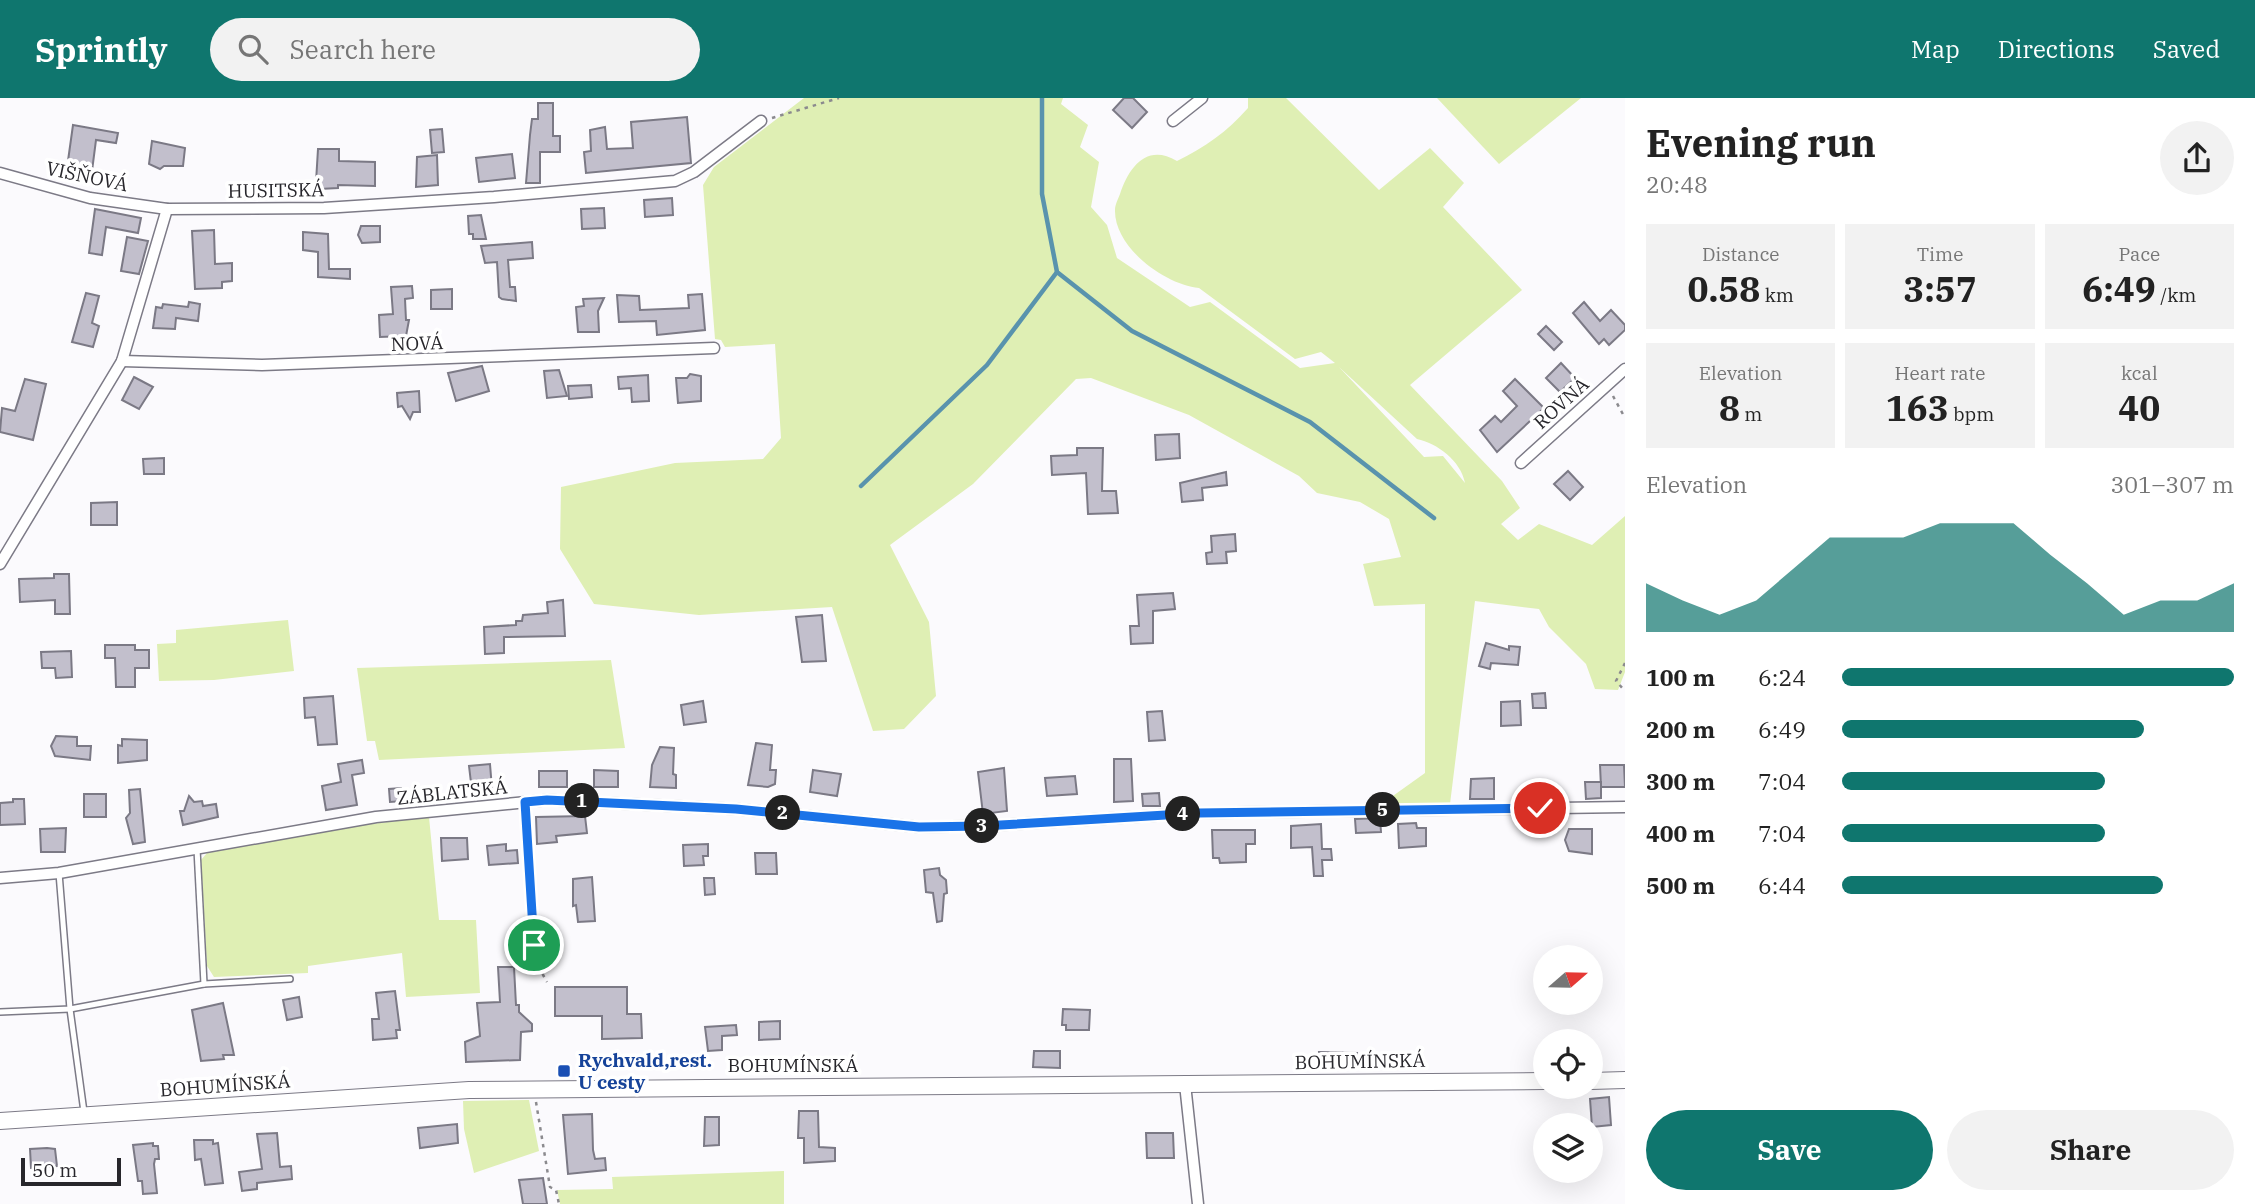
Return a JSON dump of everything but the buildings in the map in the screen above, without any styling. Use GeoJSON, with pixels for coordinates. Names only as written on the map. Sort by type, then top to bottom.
{"type":"FeatureCollection","features":[{"type":"Feature","properties":{"kind":"main road"},"geometry":{"type":"LineString","coordinates":[[1603,1080],[1625,1080]]}},
{"type":"Feature","properties":{"kind":"main road","name":"BOHUMÍNSKÁ"},"geometry":{"type":"LineString","coordinates":[[0,1121],[455,1091],[1533,1081]]}},
{"type":"Feature","properties":{"kind":"street"},"geometry":{"type":"LineString","coordinates":[[1173,121],[1202,98]]}},
{"type":"Feature","properties":{"kind":"street","name":"HUSITSKÁ"},"geometry":{"type":"LineString","coordinates":[[167,209],[337,207],[675,181],[694,172],[761,121]]}},
{"type":"Feature","properties":{"kind":"street","name":"VIŠŇOVÁ"},"geometry":{"type":"LineString","coordinates":[[0,173],[90,198],[167,209]]}},
{"type":"Feature","properties":{"kind":"street"},"geometry":{"type":"LineString","coordinates":[[0,565],[122,361],[167,209]]}},
{"type":"Feature","properties":{"kind":"street","name":"NOVÁ"},"geometry":{"type":"LineString","coordinates":[[122,361],[262,365],[714,348]]}},
{"type":"Feature","properties":{"kind":"street","name":"ROVNÁ"},"geometry":{"type":"LineString","coordinates":[[1521,463],[1625,369]]}},
{"type":"Feature","properties":{"kind":"street","name":"ZÁBLATSKÁ"},"geometry":{"type":"LineString","coordinates":[[0,878],[59,873],[376,817],[547,800],[736,809],[919,827],[983,826],[1199,813],[1625,807]]}},
{"type":"Feature","properties":{"kind":"street"},"geometry":{"type":"LineString","coordinates":[[1185,1084],[1198,1204]]}},
{"type":"Feature","properties":{"kind":"lane"},"geometry":{"type":"LineString","coordinates":[[197,849],[204,984]]}},
{"type":"Feature","properties":{"kind":"lane"},"geometry":{"type":"LineString","coordinates":[[59,873],[70,1009],[85,1115]]}},
{"type":"Feature","properties":{"kind":"lane"},"geometry":{"type":"LineString","coordinates":[[0,1012],[70,1009],[204,984],[290,979]]}},
{"type":"Feature","properties":{"kind":"path"},"geometry":{"type":"LineString","coordinates":[[761,121],[839,98]]}},
{"type":"Feature","properties":{"kind":"path"},"geometry":{"type":"LineString","coordinates":[[1607,385],[1625,418]]}},
{"type":"Feature","properties":{"kind":"path"},"geometry":{"type":"LineString","coordinates":[[1625,663],[1616,681],[1625,691]]}},
{"type":"Feature","properties":{"kind":"path"},"geometry":{"type":"LineString","coordinates":[[525,802],[534,945],[539,970],[547,982]]}},
{"type":"Feature","properties":{"kind":"path"},"geometry":{"type":"LineString","coordinates":[[534,1089],[550,1187],[556,1190],[559,1204]]}},
{"type":"Feature","properties":{"kind":"green space"},"geometry":{"type":"Polygon","coordinates":[[[804,98],[1063,98],[1061,104],[1088,125],[1080,147],[1099,162],[1091,207],[1107,225],[1117,258],[1190,307],[1210,302],[1300,368],[1335,363],[1321,352],[1295,359],[1199,288],[1172,280],[1132,251],[1117,224],[1115,210],[1128,175],[1148,156],[1166,156],[1177,161],[1206,144],[1224,132],[1248,108],[1248,98],[1286,98],[1379,190],[1430,148],[1464,183],[1443,207],[1522,290],[1410,385],[1502,481],[1520,508],[1501,524],[1518,540],[1539,524],[1592,545],[1625,516],[1625,672],[1618,690],[1595,689],[1586,664],[1549,627],[1539,609],[1475,601],[1450,804],[1383,803],[1425,773],[1425,604],[1374,606],[1363,564],[1401,557],[1389,519],[1360,502],[1317,493],[1299,476],[1189,415],[1091,378],[1076,379],[973,484],[890,545],[929,622],[936,696],[904,729],[873,731],[832,607],[699,615],[594,604],[560,549],[561,487],[675,463],[763,459],[781,438],[775,344],[725,347],[721,340],[715,339],[703,185],[714,167],[804,98]],[[1339,367],[1424,457],[1443,456],[1465,483],[1459,467],[1447,454],[1432,444],[1417,439],[1339,367]]]}},
{"type":"Feature","properties":{"kind":"green space"},"geometry":{"type":"Polygon","coordinates":[[[1437,98],[1581,98],[1499,164],[1437,98]]]}},
{"type":"Feature","properties":{"kind":"green space"},"geometry":{"type":"Polygon","coordinates":[[[288,620],[294,671],[214,680],[159,681],[157,644],[176,643],[176,630],[288,620]]]}},
{"type":"Feature","properties":{"kind":"green space"},"geometry":{"type":"Polygon","coordinates":[[[611,660],[625,748],[379,760],[375,741],[367,741],[357,668],[611,660]]]}},
{"type":"Feature","properties":{"kind":"green space"},"geometry":{"type":"Polygon","coordinates":[[[429,817],[439,920],[476,920],[480,993],[406,997],[402,953],[308,966],[308,973],[214,977],[207,966],[201,860],[207,853],[338,828],[429,817]]]}},
{"type":"Feature","properties":{"kind":"green space"},"geometry":{"type":"Polygon","coordinates":[[[529,1100],[539,1151],[474,1173],[464,1129],[463,1101],[529,1100]]]}},
{"type":"Feature","properties":{"kind":"green space"},"geometry":{"type":"Polygon","coordinates":[[[784,1171],[784,1204],[560,1204],[557,1190],[613,1189],[612,1177],[784,1171]]]}},
{"type":"Feature","properties":{"kind":"waterway"},"geometry":{"type":"LineString","coordinates":[[1042,98],[1042,194],[1057,272],[1132,331],[1310,422],[1434,518]]}},
{"type":"Feature","properties":{"kind":"waterway"},"geometry":{"type":"LineString","coordinates":[[861,486],[987,365],[1057,272]]}},
{"type":"Feature","properties":{"kind":"place","name":"Rychvald,rest. U cesty"},"geometry":{"type":"Point","coordinates":[564,1071]}},
{"type":"Feature","properties":{"kind":"route"},"geometry":{"type":"LineString","coordinates":[[534,945],[525,802],[547,800],[736,809],[919,827],[983,826],[1199,813],[1540,808]]}}]}
